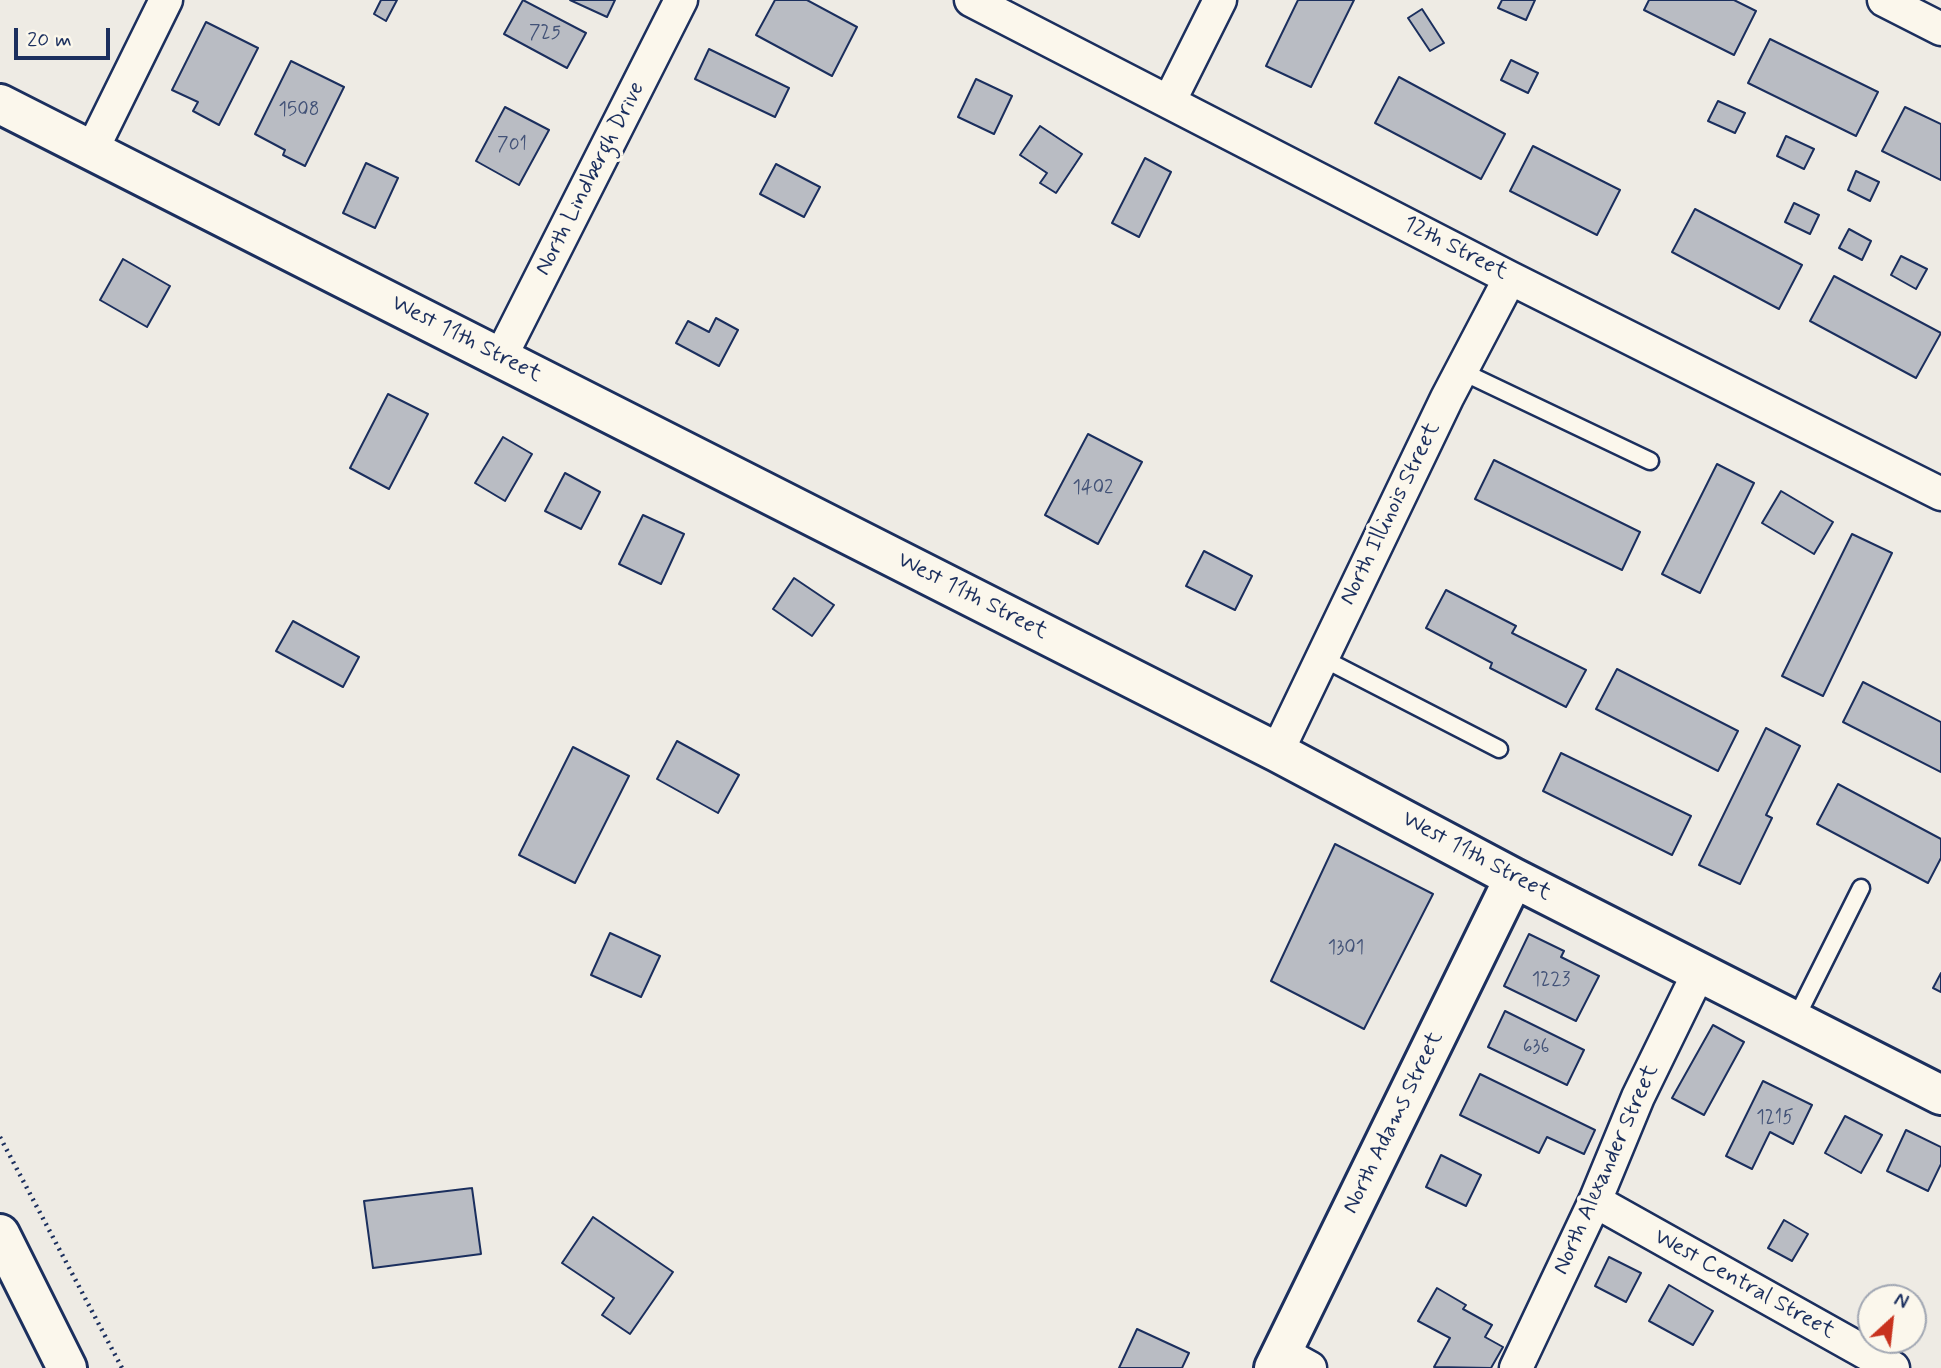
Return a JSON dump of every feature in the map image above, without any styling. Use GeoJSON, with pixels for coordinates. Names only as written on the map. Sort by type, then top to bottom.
{"type":"FeatureCollection","features":[{"type":"Feature","properties":{"kind":"street"},"geometry":{"type":"LineString","coordinates":[[92,150],[166,0]]}},
{"type":"Feature","properties":{"kind":"street","name":"North Lindbergh Drive"},"geometry":{"type":"LineString","coordinates":[[500,358],[681,0]]}},
{"type":"Feature","properties":{"kind":"street","name":"12th Street"},"geometry":{"type":"LineString","coordinates":[[971,0],[1510,278],[1941,494]]}},
{"type":"Feature","properties":{"kind":"street"},"geometry":{"type":"LineString","coordinates":[[1169,102],[1220,0]]}},
{"type":"Feature","properties":{"kind":"street"},"geometry":{"type":"LineString","coordinates":[[1884,0],[1941,29]]}},
{"type":"Feature","properties":{"kind":"street","name":"West 11th Street"},"geometry":{"type":"LineString","coordinates":[[0,104],[1277,752],[1514,878],[1941,1095]]}},
{"type":"Feature","properties":{"kind":"street","name":"North Illinois Street"},"geometry":{"type":"LineString","coordinates":[[1277,752],[1461,371],[1510,278]]}},
{"type":"Feature","properties":{"kind":"street","name":"North Adams Street"},"geometry":{"type":"LineString","coordinates":[[1288,1363],[1514,878]]}},
{"type":"Feature","properties":{"kind":"street","name":"North Alexander Street"},"geometry":{"type":"LineString","coordinates":[[1516,1368],[1699,972]]}},
{"type":"Feature","properties":{"kind":"street","name":"West Central Street"},"geometry":{"type":"LineString","coordinates":[[1595,1201],[1893,1368]]}},
{"type":"Feature","properties":{"kind":"street"},"geometry":{"type":"LineString","coordinates":[[0,1234],[67,1368]]}},
{"type":"Feature","properties":{"kind":"lane"},"geometry":{"type":"LineString","coordinates":[[1461,371],[1650,461]]}},
{"type":"Feature","properties":{"kind":"lane"},"geometry":{"type":"LineString","coordinates":[[1322,657],[1499,749]]}},
{"type":"Feature","properties":{"kind":"lane"},"geometry":{"type":"LineString","coordinates":[[1795,1020],[1861,888]]}},
{"type":"Feature","properties":{"kind":"path"},"geometry":{"type":"LineString","coordinates":[[0,1138],[122,1368]]}},
{"type":"Feature","properties":{"kind":"building"},"geometry":{"type":"Polygon","coordinates":[[[381,0],[397,0],[386,21],[374,14],[381,0]]]}},
{"type":"Feature","properties":{"kind":"building"},"geometry":{"type":"Polygon","coordinates":[[[523,0],[586,33],[567,68],[504,34],[523,0]]]}},
{"type":"Feature","properties":{"kind":"building"},"geometry":{"type":"Polygon","coordinates":[[[570,0],[615,0],[607,17],[570,0]]]}},
{"type":"Feature","properties":{"kind":"building"},"geometry":{"type":"Polygon","coordinates":[[[775,0],[807,0],[857,27],[832,76],[756,35],[775,0]]]}},
{"type":"Feature","properties":{"kind":"building"},"geometry":{"type":"Polygon","coordinates":[[[1298,0],[1354,0],[1311,87],[1266,66],[1298,0]]]}},
{"type":"Feature","properties":{"kind":"building"},"geometry":{"type":"Polygon","coordinates":[[[1502,0],[1535,0],[1526,20],[1498,8],[1502,0]]]}},
{"type":"Feature","properties":{"kind":"building"},"geometry":{"type":"Polygon","coordinates":[[[1649,0],[1734,0],[1756,11],[1734,55],[1644,10],[1649,0]]]}},
{"type":"Feature","properties":{"kind":"building"},"geometry":{"type":"Polygon","coordinates":[[[1422,9],[1444,43],[1430,51],[1408,18],[1422,9]]]}},
{"type":"Feature","properties":{"kind":"building"},"geometry":{"type":"Polygon","coordinates":[[[206,22],[258,48],[219,125],[193,111],[198,102],[172,90],[206,22]]]}},
{"type":"Feature","properties":{"kind":"building"},"geometry":{"type":"Polygon","coordinates":[[[1770,39],[1878,92],[1856,136],[1748,83],[1770,39]]]}},
{"type":"Feature","properties":{"kind":"building"},"geometry":{"type":"Polygon","coordinates":[[[709,49],[789,88],[775,117],[695,79],[709,49]]]}},
{"type":"Feature","properties":{"kind":"building"},"geometry":{"type":"Polygon","coordinates":[[[1511,60],[1538,73],[1528,93],[1501,80],[1511,60]]]}},
{"type":"Feature","properties":{"kind":"building"},"geometry":{"type":"Polygon","coordinates":[[[291,61],[344,87],[305,166],[283,155],[285,150],[255,134],[291,61]]]}},
{"type":"Feature","properties":{"kind":"building"},"geometry":{"type":"Polygon","coordinates":[[[1399,77],[1505,134],[1481,179],[1375,123],[1399,77]]]}},
{"type":"Feature","properties":{"kind":"building"},"geometry":{"type":"Polygon","coordinates":[[[976,79],[1012,96],[994,134],[958,117],[976,79]]]}},
{"type":"Feature","properties":{"kind":"building"},"geometry":{"type":"Polygon","coordinates":[[[1718,101],[1745,113],[1735,133],[1708,121],[1718,101]]]}},
{"type":"Feature","properties":{"kind":"building"},"geometry":{"type":"Polygon","coordinates":[[[505,107],[549,130],[519,185],[476,161],[505,107]]]}},
{"type":"Feature","properties":{"kind":"building"},"geometry":{"type":"Polygon","coordinates":[[[1905,107],[1941,124],[1941,180],[1882,151],[1905,107]]]}},
{"type":"Feature","properties":{"kind":"building"},"geometry":{"type":"Polygon","coordinates":[[[1040,126],[1082,154],[1056,193],[1040,183],[1047,173],[1020,155],[1040,126]]]}},
{"type":"Feature","properties":{"kind":"building"},"geometry":{"type":"Polygon","coordinates":[[[1786,136],[1814,149],[1804,169],[1777,156],[1786,136]]]}},
{"type":"Feature","properties":{"kind":"building"},"geometry":{"type":"Polygon","coordinates":[[[1533,146],[1620,190],[1597,235],[1510,191],[1533,146]]]}},
{"type":"Feature","properties":{"kind":"building"},"geometry":{"type":"Polygon","coordinates":[[[1145,158],[1171,172],[1139,237],[1112,223],[1145,158]]]}},
{"type":"Feature","properties":{"kind":"building"},"geometry":{"type":"Polygon","coordinates":[[[366,163],[398,178],[375,228],[343,213],[366,163]]]}},
{"type":"Feature","properties":{"kind":"building"},"geometry":{"type":"Polygon","coordinates":[[[776,164],[820,187],[804,217],[760,194],[776,164]]]}},
{"type":"Feature","properties":{"kind":"building"},"geometry":{"type":"Polygon","coordinates":[[[1856,171],[1879,182],[1870,201],[1848,190],[1856,171]]]}},
{"type":"Feature","properties":{"kind":"building"},"geometry":{"type":"Polygon","coordinates":[[[1794,203],[1819,215],[1810,234],[1785,222],[1794,203]]]}},
{"type":"Feature","properties":{"kind":"building"},"geometry":{"type":"Polygon","coordinates":[[[1695,209],[1802,265],[1779,309],[1672,252],[1695,209]]]}},
{"type":"Feature","properties":{"kind":"building"},"geometry":{"type":"Polygon","coordinates":[[[1849,229],[1871,241],[1862,260],[1839,248],[1849,229]]]}},
{"type":"Feature","properties":{"kind":"building"},"geometry":{"type":"Polygon","coordinates":[[[1901,256],[1927,269],[1916,289],[1891,275],[1901,256]]]}},
{"type":"Feature","properties":{"kind":"building"},"geometry":{"type":"Polygon","coordinates":[[[123,259],[170,286],[147,327],[100,300],[123,259]]]}},
{"type":"Feature","properties":{"kind":"building"},"geometry":{"type":"Polygon","coordinates":[[[1834,276],[1941,333],[1916,378],[1810,321],[1834,276]]]}},
{"type":"Feature","properties":{"kind":"building"},"geometry":{"type":"Polygon","coordinates":[[[716,318],[738,330],[719,366],[676,343],[688,321],[709,332],[716,318]]]}},
{"type":"Feature","properties":{"kind":"building"},"geometry":{"type":"Polygon","coordinates":[[[388,394],[428,414],[389,489],[350,468],[388,394]]]}},
{"type":"Feature","properties":{"kind":"building"},"geometry":{"type":"Polygon","coordinates":[[[1088,434],[1142,462],[1098,544],[1045,515],[1088,434]]]}},
{"type":"Feature","properties":{"kind":"building"},"geometry":{"type":"Polygon","coordinates":[[[503,437],[532,454],[505,501],[475,483],[503,437]]]}},
{"type":"Feature","properties":{"kind":"building"},"geometry":{"type":"Polygon","coordinates":[[[1494,460],[1640,532],[1622,570],[1475,499],[1494,460]]]}},
{"type":"Feature","properties":{"kind":"building"},"geometry":{"type":"Polygon","coordinates":[[[1717,464],[1754,483],[1700,593],[1662,574],[1717,464]]]}},
{"type":"Feature","properties":{"kind":"building"},"geometry":{"type":"Polygon","coordinates":[[[565,473],[600,492],[581,529],[545,511],[565,473]]]}},
{"type":"Feature","properties":{"kind":"building"},"geometry":{"type":"Polygon","coordinates":[[[1781,491],[1833,522],[1814,554],[1762,523],[1781,491]]]}},
{"type":"Feature","properties":{"kind":"building"},"geometry":{"type":"Polygon","coordinates":[[[643,515],[684,534],[661,584],[619,564],[643,515]]]}},
{"type":"Feature","properties":{"kind":"building"},"geometry":{"type":"Polygon","coordinates":[[[1852,534],[1892,553],[1823,696],[1782,676],[1852,534]]]}},
{"type":"Feature","properties":{"kind":"building"},"geometry":{"type":"Polygon","coordinates":[[[1204,551],[1252,576],[1235,610],[1186,586],[1204,551]]]}},
{"type":"Feature","properties":{"kind":"building"},"geometry":{"type":"Polygon","coordinates":[[[794,578],[834,605],[812,636],[773,609],[794,578]]]}},
{"type":"Feature","properties":{"kind":"building"},"geometry":{"type":"Polygon","coordinates":[[[1446,590],[1516,626],[1512,633],[1586,670],[1566,707],[1490,668],[1492,663],[1426,628],[1446,590]]]}},
{"type":"Feature","properties":{"kind":"building"},"geometry":{"type":"Polygon","coordinates":[[[293,621],[359,657],[343,687],[276,651],[293,621]]]}},
{"type":"Feature","properties":{"kind":"building"},"geometry":{"type":"Polygon","coordinates":[[[1617,669],[1738,731],[1718,771],[1596,709],[1617,669]]]}},
{"type":"Feature","properties":{"kind":"building"},"geometry":{"type":"Polygon","coordinates":[[[1863,682],[1941,722],[1941,772],[1843,722],[1863,682]]]}},
{"type":"Feature","properties":{"kind":"building"},"geometry":{"type":"Polygon","coordinates":[[[1766,728],[1800,746],[1766,815],[1772,818],[1740,884],[1699,865],[1766,728]]]}},
{"type":"Feature","properties":{"kind":"building"},"geometry":{"type":"Polygon","coordinates":[[[677,741],[739,775],[718,813],[657,779],[677,741]]]}},
{"type":"Feature","properties":{"kind":"building"},"geometry":{"type":"Polygon","coordinates":[[[573,747],[629,776],[575,883],[519,855],[573,747]]]}},
{"type":"Feature","properties":{"kind":"building"},"geometry":{"type":"Polygon","coordinates":[[[1561,753],[1691,816],[1672,855],[1543,791],[1561,753]]]}},
{"type":"Feature","properties":{"kind":"building"},"geometry":{"type":"Polygon","coordinates":[[[1838,784],[1941,839],[1941,858],[1928,883],[1817,824],[1838,784]]]}},
{"type":"Feature","properties":{"kind":"building"},"geometry":{"type":"Polygon","coordinates":[[[1335,844],[1433,894],[1364,1029],[1271,981],[1335,844]]]}},
{"type":"Feature","properties":{"kind":"building"},"geometry":{"type":"Polygon","coordinates":[[[610,933],[660,956],[641,997],[591,975],[610,933]]]}},
{"type":"Feature","properties":{"kind":"building"},"geometry":{"type":"Polygon","coordinates":[[[1529,934],[1564,951],[1561,957],[1599,976],[1576,1021],[1504,986],[1529,934]]]}},
{"type":"Feature","properties":{"kind":"building"},"geometry":{"type":"Polygon","coordinates":[[[1941,973],[1941,992],[1933,988],[1941,973]]]}},
{"type":"Feature","properties":{"kind":"building"},"geometry":{"type":"Polygon","coordinates":[[[1505,1011],[1584,1050],[1567,1085],[1488,1047],[1505,1011]]]}},
{"type":"Feature","properties":{"kind":"building"},"geometry":{"type":"Polygon","coordinates":[[[1713,1025],[1744,1042],[1704,1115],[1672,1098],[1713,1025]]]}},
{"type":"Feature","properties":{"kind":"building"},"geometry":{"type":"Polygon","coordinates":[[[1480,1074],[1595,1130],[1584,1154],[1547,1137],[1539,1153],[1460,1115],[1480,1074]]]}},
{"type":"Feature","properties":{"kind":"building"},"geometry":{"type":"Polygon","coordinates":[[[1763,1081],[1812,1105],[1793,1144],[1770,1132],[1752,1169],[1726,1156],[1763,1081]]]}},
{"type":"Feature","properties":{"kind":"building"},"geometry":{"type":"Polygon","coordinates":[[[1845,1116],[1882,1135],[1861,1173],[1825,1153],[1845,1116]]]}},
{"type":"Feature","properties":{"kind":"building"},"geometry":{"type":"Polygon","coordinates":[[[1906,1130],[1941,1147],[1941,1164],[1928,1191],[1887,1171],[1906,1130]]]}},
{"type":"Feature","properties":{"kind":"building"},"geometry":{"type":"Polygon","coordinates":[[[1441,1155],[1481,1175],[1466,1206],[1426,1187],[1441,1155]]]}},
{"type":"Feature","properties":{"kind":"building"},"geometry":{"type":"Polygon","coordinates":[[[472,1188],[481,1254],[373,1268],[364,1201],[472,1188]]]}},
{"type":"Feature","properties":{"kind":"building"},"geometry":{"type":"Polygon","coordinates":[[[593,1217],[673,1272],[630,1334],[602,1315],[614,1298],[562,1263],[593,1217]]]}},
{"type":"Feature","properties":{"kind":"building"},"geometry":{"type":"Polygon","coordinates":[[[1784,1220],[1808,1234],[1792,1261],[1768,1248],[1784,1220]]]}},
{"type":"Feature","properties":{"kind":"building"},"geometry":{"type":"Polygon","coordinates":[[[1609,1257],[1641,1273],[1626,1302],[1595,1286],[1609,1257]]]}},
{"type":"Feature","properties":{"kind":"building"},"geometry":{"type":"Polygon","coordinates":[[[1669,1285],[1713,1311],[1693,1345],[1649,1321],[1669,1285]]]}},
{"type":"Feature","properties":{"kind":"building"},"geometry":{"type":"Polygon","coordinates":[[[1437,1288],[1466,1305],[1463,1309],[1492,1325],[1485,1337],[1503,1347],[1491,1368],[1434,1367],[1450,1338],[1418,1321],[1437,1288]]]}},
{"type":"Feature","properties":{"kind":"building"},"geometry":{"type":"Polygon","coordinates":[[[1137,1329],[1189,1353],[1182,1368],[1119,1368],[1137,1329]]]}}]}
